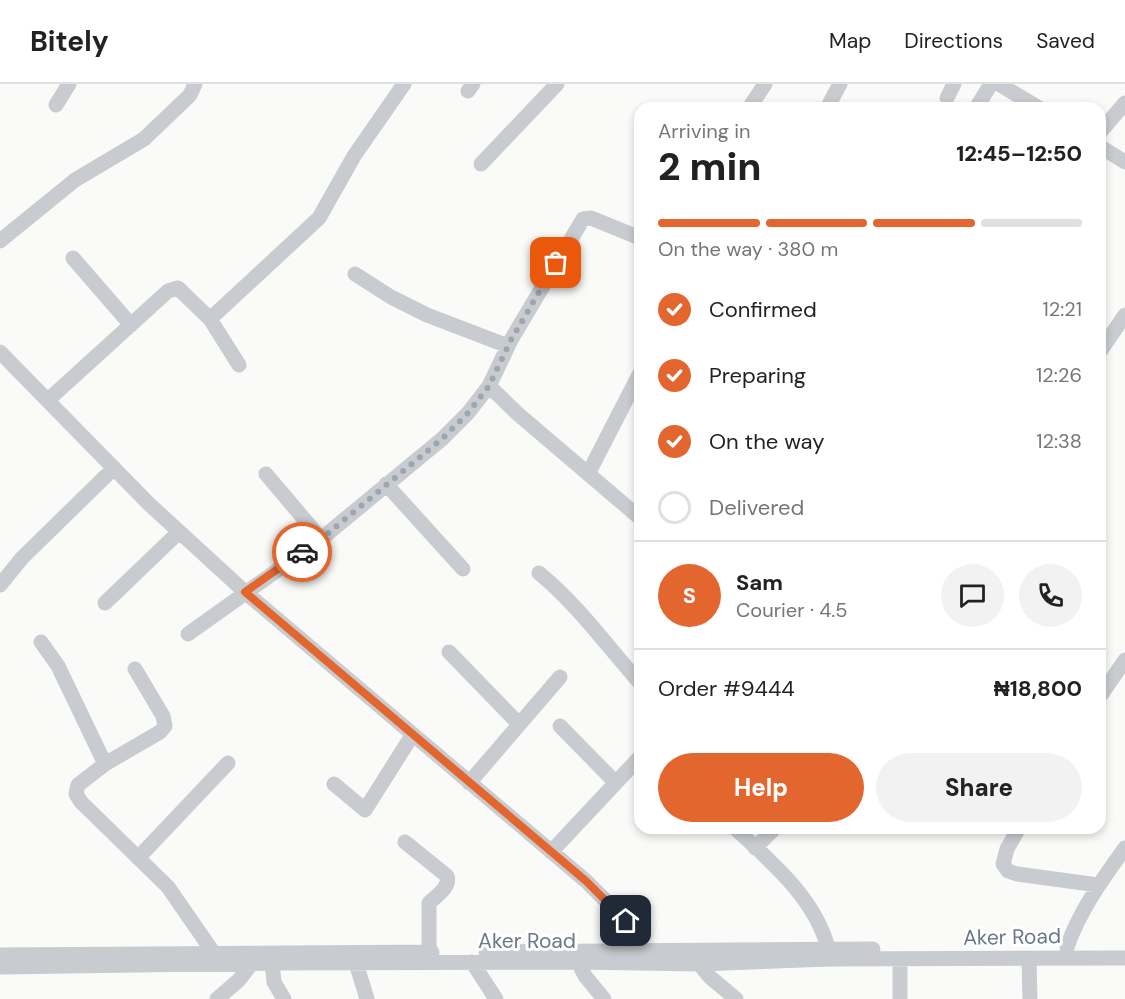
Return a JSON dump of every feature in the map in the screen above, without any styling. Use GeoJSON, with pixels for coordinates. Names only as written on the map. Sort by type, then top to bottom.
{"type":"FeatureCollection","features":[{"type":"Feature","properties":{"kind":"street"},"geometry":{"type":"LineString","coordinates":[[56,105],[69,84]]}},
{"type":"Feature","properties":{"kind":"street"},"geometry":{"type":"LineString","coordinates":[[0,241],[75,180],[144,139],[190,95],[195,84]]}},
{"type":"Feature","properties":{"kind":"street"},"geometry":{"type":"LineString","coordinates":[[210,319],[319,218],[354,156],[404,84]]}},
{"type":"Feature","properties":{"kind":"street"},"geometry":{"type":"LineString","coordinates":[[481,164],[557,84]]}},
{"type":"Feature","properties":{"kind":"street"},"geometry":{"type":"LineString","coordinates":[[753,102],[765,84]]}},
{"type":"Feature","properties":{"kind":"street"},"geometry":{"type":"LineString","coordinates":[[830,102],[840,84]]}},
{"type":"Feature","properties":{"kind":"street"},"geometry":{"type":"LineString","coordinates":[[947,98],[954,84]]}},
{"type":"Feature","properties":{"kind":"street"},"geometry":{"type":"LineString","coordinates":[[980,102],[990,84]]}},
{"type":"Feature","properties":{"kind":"street"},"geometry":{"type":"LineString","coordinates":[[999,84],[1020,89],[1033,102]]}},
{"type":"Feature","properties":{"kind":"street"},"geometry":{"type":"LineString","coordinates":[[1106,125],[1125,103]]}},
{"type":"Feature","properties":{"kind":"street"},"geometry":{"type":"LineString","coordinates":[[1106,150],[1125,162]]}},
{"type":"Feature","properties":{"kind":"street"},"geometry":{"type":"LineString","coordinates":[[188,634],[321,539],[442,439],[468,413],[489,386],[508,346],[583,219],[591,218],[634,236]]}},
{"type":"Feature","properties":{"kind":"street"},"geometry":{"type":"LineString","coordinates":[[73,258],[130,325]]}},
{"type":"Feature","properties":{"kind":"street"},"geometry":{"type":"LineString","coordinates":[[355,274],[390,297],[427,315],[508,346]]}},
{"type":"Feature","properties":{"kind":"street"},"geometry":{"type":"LineString","coordinates":[[48,400],[168,291],[176,288],[210,319],[239,364]]}},
{"type":"Feature","properties":{"kind":"street"},"geometry":{"type":"LineString","coordinates":[[1106,343],[1125,315]]}},
{"type":"Feature","properties":{"kind":"street"},"geometry":{"type":"LineString","coordinates":[[0,352],[179,532],[245,592],[586,881],[626,921],[640,950]]}},
{"type":"Feature","properties":{"kind":"street"},"geometry":{"type":"LineString","coordinates":[[588,474],[634,385]]}},
{"type":"Feature","properties":{"kind":"street"},"geometry":{"type":"LineString","coordinates":[[489,386],[634,513]]}},
{"type":"Feature","properties":{"kind":"street"},"geometry":{"type":"LineString","coordinates":[[0,585],[22,558],[114,468]]}},
{"type":"Feature","properties":{"kind":"street"},"geometry":{"type":"LineString","coordinates":[[266,474],[321,539]]}},
{"type":"Feature","properties":{"kind":"street"},"geometry":{"type":"LineString","coordinates":[[386,484],[463,569]]}},
{"type":"Feature","properties":{"kind":"street"},"geometry":{"type":"LineString","coordinates":[[105,603],[179,532]]}},
{"type":"Feature","properties":{"kind":"street"},"geometry":{"type":"LineString","coordinates":[[539,573],[579,611],[634,676]]}},
{"type":"Feature","properties":{"kind":"street"},"geometry":{"type":"LineString","coordinates":[[41,642],[58,666],[105,764]]}},
{"type":"Feature","properties":{"kind":"street"},"geometry":{"type":"LineString","coordinates":[[449,652],[519,724]]}},
{"type":"Feature","properties":{"kind":"street"},"geometry":{"type":"LineString","coordinates":[[1106,688],[1125,660]]}},
{"type":"Feature","properties":{"kind":"street"},"geometry":{"type":"LineString","coordinates":[[135,669],[163,716],[165,726],[160,732],[105,764],[78,785],[76,794],[81,802],[168,887],[213,952]]}},
{"type":"Feature","properties":{"kind":"street"},"geometry":{"type":"LineString","coordinates":[[469,783],[560,677]]}},
{"type":"Feature","properties":{"kind":"street"},"geometry":{"type":"LineString","coordinates":[[560,726],[616,783]]}},
{"type":"Feature","properties":{"kind":"street"},"geometry":{"type":"LineString","coordinates":[[334,784],[365,810],[413,734]]}},
{"type":"Feature","properties":{"kind":"street"},"geometry":{"type":"LineString","coordinates":[[138,858],[228,763]]}},
{"type":"Feature","properties":{"kind":"street"},"geometry":{"type":"LineString","coordinates":[[551,852],[634,764]]}},
{"type":"Feature","properties":{"kind":"street"},"geometry":{"type":"LineString","coordinates":[[741,834],[801,893],[823,928],[828,948]]}},
{"type":"Feature","properties":{"kind":"street"},"geometry":{"type":"LineString","coordinates":[[755,848],[769,834]]}},
{"type":"Feature","properties":{"kind":"street"},"geometry":{"type":"LineString","coordinates":[[1015,834],[1003,864],[1008,871],[1098,885]]}},
{"type":"Feature","properties":{"kind":"street"},"geometry":{"type":"LineString","coordinates":[[405,842],[447,876],[448,880],[448,885],[429,903],[429,952]]}},
{"type":"Feature","properties":{"kind":"street"},"geometry":{"type":"LineString","coordinates":[[1067,947],[1076,923],[1098,885],[1125,848]]}},
{"type":"Feature","properties":{"kind":"street","name":"Aker Road"},"geometry":{"type":"LineString","coordinates":[[0,967],[356,963],[412,958],[429,952],[1125,948]]}},
{"type":"Feature","properties":{"kind":"street","name":"Aker Road"},"geometry":{"type":"LineString","coordinates":[[0,955],[213,952],[472,962],[699,964],[900,959],[1125,958]]}},
{"type":"Feature","properties":{"kind":"street"},"geometry":{"type":"LineString","coordinates":[[900,959],[900,999]]}},
{"type":"Feature","properties":{"kind":"street"},"geometry":{"type":"LineString","coordinates":[[1029,959],[1030,999]]}},
{"type":"Feature","properties":{"kind":"street"},"geometry":{"type":"LineString","coordinates":[[472,962],[496,999]]}},
{"type":"Feature","properties":{"kind":"street"},"geometry":{"type":"LineString","coordinates":[[578,962],[596,991],[604,999]]}},
{"type":"Feature","properties":{"kind":"street"},"geometry":{"type":"LineString","coordinates":[[217,999],[239,980],[252,963]]}},
{"type":"Feature","properties":{"kind":"street"},"geometry":{"type":"LineString","coordinates":[[272,963],[274,982],[284,999]]}},
{"type":"Feature","properties":{"kind":"street"},"geometry":{"type":"LineString","coordinates":[[356,963],[367,999]]}},
{"type":"Feature","properties":{"kind":"street"},"geometry":{"type":"LineString","coordinates":[[699,964],[710,977],[736,999]]}},
{"type":"Feature","properties":{"kind":"way so far"},"geometry":{"type":"LineString","coordinates":[[302,552],[321,539],[442,439],[468,413],[489,386],[511,340],[556,263]]}},
{"type":"Feature","properties":{"kind":"route"},"geometry":{"type":"LineString","coordinates":[[302,552],[245,592],[586,881],[626,921]]}}]}
